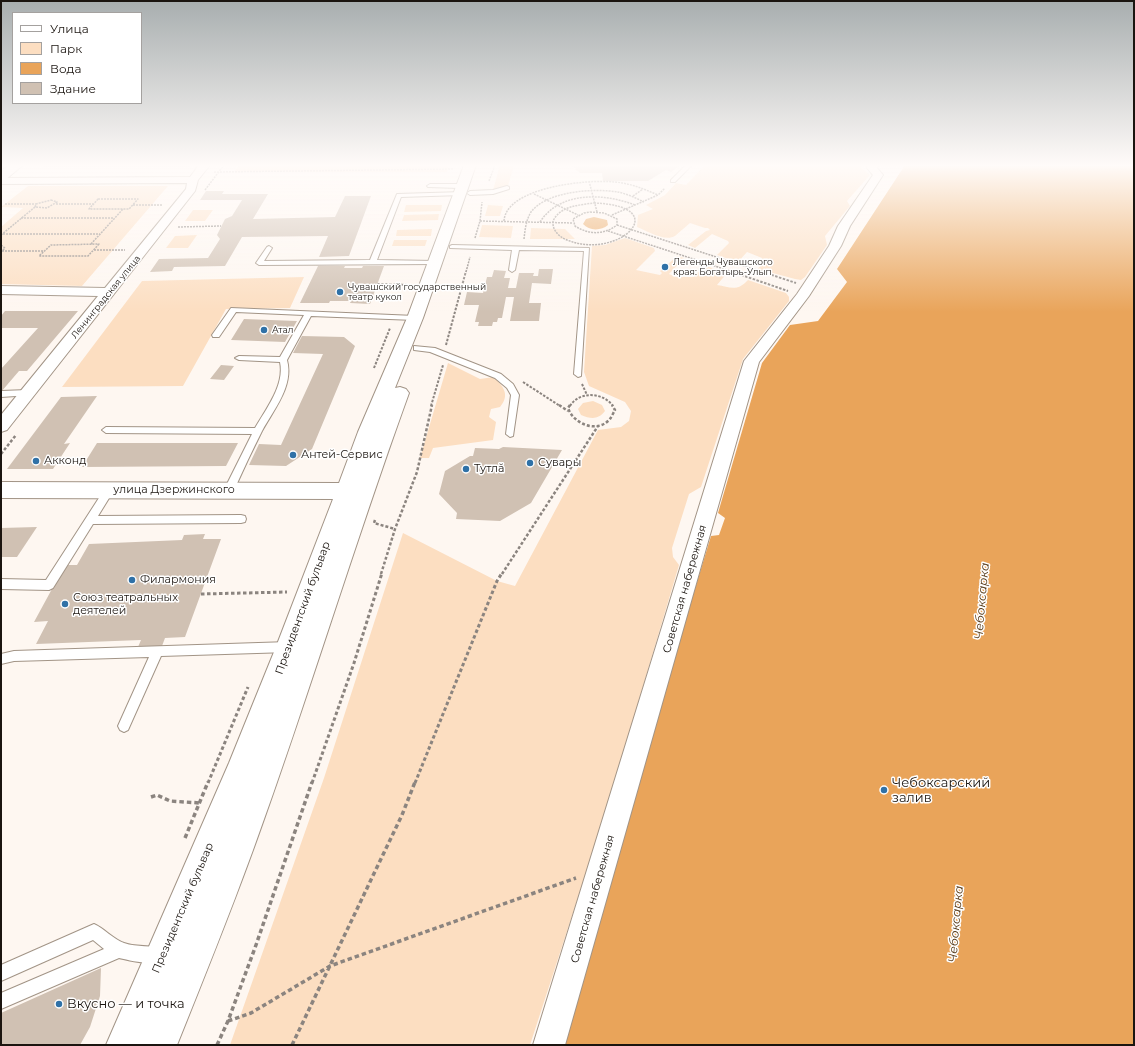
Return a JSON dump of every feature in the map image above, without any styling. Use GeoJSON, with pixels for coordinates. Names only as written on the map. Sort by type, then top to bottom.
{"type":"FeatureCollection","features":[{"type":"Feature","properties":{"kind":"main road","name":"Президентский бульвар"},"geometry":{"type":"LineString","coordinates":[[124,1045],[150,954],[240,771],[289,647],[355,491],[421,318],[457,214]]}},
{"type":"Feature","properties":{"kind":"main road","name":"Президентский бульвар"},"geometry":{"type":"LineString","coordinates":[[421,318],[435,263],[446,246]]}},
{"type":"Feature","properties":{"kind":"main road","name":"улица Дзержинского"},"geometry":{"type":"LineString","coordinates":[[1,490],[355,491]]}},
{"type":"Feature","properties":{"kind":"main road","name":"Президентский бульвар"},"geometry":{"type":"LineString","coordinates":[[159,1045],[237,851],[308,654],[355,491]]}},
{"type":"Feature","properties":{"kind":"street","name":"Ленинградская улица"},"geometry":{"type":"LineString","coordinates":[[1,426],[172,214]]}},
{"type":"Feature","properties":{"kind":"street","name":"Советская набережная"},"geometry":{"type":"LineString","coordinates":[[549,1045],[752,361],[805,291],[835,246],[844,226],[852,214]]}},
{"type":"Feature","properties":{"kind":"street"},"geometry":{"type":"LineString","coordinates":[[1,290],[110,292]]}},
{"type":"Feature","properties":{"kind":"lane"},"geometry":{"type":"LineString","coordinates":[[373,262],[392,214]]}},
{"type":"Feature","properties":{"kind":"lane"},"geometry":{"type":"LineString","coordinates":[[446,246],[588,249],[578,374]]}},
{"type":"Feature","properties":{"kind":"lane"},"geometry":{"type":"LineString","coordinates":[[269,248],[259,263],[435,263]]}},
{"type":"Feature","properties":{"kind":"lane"},"geometry":{"type":"LineString","coordinates":[[512,270],[516,248]]}},
{"type":"Feature","properties":{"kind":"lane"},"geometry":{"type":"LineString","coordinates":[[216,335],[234,310],[421,318]]}},
{"type":"Feature","properties":{"kind":"lane"},"geometry":{"type":"LineString","coordinates":[[229,490],[284,381],[285,364],[283,360],[308,314]]}},
{"type":"Feature","properties":{"kind":"lane"},"geometry":{"type":"LineString","coordinates":[[410,347],[432,350],[498,376],[510,386],[515,395],[510,434]]}},
{"type":"Feature","properties":{"kind":"lane"},"geometry":{"type":"LineString","coordinates":[[239,358],[283,360]]}},
{"type":"Feature","properties":{"kind":"lane"},"geometry":{"type":"LineString","coordinates":[[1,394],[28,393]]}},
{"type":"Feature","properties":{"kind":"lane"},"geometry":{"type":"LineString","coordinates":[[106,430],[258,431]]}},
{"type":"Feature","properties":{"kind":"lane"},"geometry":{"type":"LineString","coordinates":[[1,584],[49,584],[109,490]]}},
{"type":"Feature","properties":{"kind":"lane"},"geometry":{"type":"LineString","coordinates":[[90,520],[241,519]]}},
{"type":"Feature","properties":{"kind":"lane"},"geometry":{"type":"LineString","coordinates":[[1,659],[14,656],[289,647]]}},
{"type":"Feature","properties":{"kind":"lane"},"geometry":{"type":"LineString","coordinates":[[124,726],[158,651]]}},
{"type":"Feature","properties":{"kind":"lane"},"geometry":{"type":"LineString","coordinates":[[1,973],[94,932],[119,950],[150,954]]}},
{"type":"Feature","properties":{"kind":"lane"},"geometry":{"type":"LineString","coordinates":[[1,1001],[119,950]]}},
{"type":"Feature","properties":{"kind":"path"},"geometry":{"type":"LineString","coordinates":[[2,234],[26,214]]}},
{"type":"Feature","properties":{"kind":"path"},"geometry":{"type":"LineString","coordinates":[[91,244],[118,214]]}},
{"type":"Feature","properties":{"kind":"path"},"geometry":{"type":"LineString","coordinates":[[480,214],[474,240],[481,240]]}},
{"type":"Feature","properties":{"kind":"path"},"geometry":{"type":"LineString","coordinates":[[504,221],[505,214]]}},
{"type":"Feature","properties":{"kind":"path"},"geometry":{"type":"LineString","coordinates":[[523,241],[526,222],[530,214]]}},
{"type":"Feature","properties":{"kind":"path"},"geometry":{"type":"LineString","coordinates":[[540,222],[542,217],[546,214]]}},
{"type":"Feature","properties":{"kind":"path"},"geometry":{"type":"LineString","coordinates":[[560,214],[554,218],[553,223],[554,229],[562,238],[572,243],[588,244],[604,243],[620,239],[625,236],[632,230],[635,221],[631,214]]}},
{"type":"Feature","properties":{"kind":"path"},"geometry":{"type":"LineString","coordinates":[[573,223],[573,219],[582,214]]}},
{"type":"Feature","properties":{"kind":"path"},"geometry":{"type":"LineString","coordinates":[[606,214],[612,215],[617,219],[617,225]]}},
{"type":"Feature","properties":{"kind":"path"},"geometry":{"type":"LineString","coordinates":[[21,218],[114,218]]}},
{"type":"Feature","properties":{"kind":"path"},"geometry":{"type":"LineString","coordinates":[[480,220],[573,223],[579,229],[589,232],[608,231],[805,291]]}},
{"type":"Feature","properties":{"kind":"path"},"geometry":{"type":"LineString","coordinates":[[617,225],[805,291]]}},
{"type":"Feature","properties":{"kind":"path"},"geometry":{"type":"LineString","coordinates":[[608,231],[617,225]]}},
{"type":"Feature","properties":{"kind":"path"},"geometry":{"type":"LineString","coordinates":[[161,227],[221,226]]}},
{"type":"Feature","properties":{"kind":"path"},"geometry":{"type":"LineString","coordinates":[[2,234],[101,234]]}},
{"type":"Feature","properties":{"kind":"path"},"geometry":{"type":"LineString","coordinates":[[91,244],[99,244],[88,256],[39,256],[51,245],[91,244]]}},
{"type":"Feature","properties":{"kind":"path"},"geometry":{"type":"LineString","coordinates":[[1,246],[5,248],[2,252],[45,250]]}},
{"type":"Feature","properties":{"kind":"path"},"geometry":{"type":"LineString","coordinates":[[94,250],[143,250]]}},
{"type":"Feature","properties":{"kind":"path"},"geometry":{"type":"LineString","coordinates":[[444,351],[470,257]]}},
{"type":"Feature","properties":{"kind":"path"},"geometry":{"type":"LineString","coordinates":[[377,284],[410,285]]}},
{"type":"Feature","properties":{"kind":"path"},"geometry":{"type":"LineString","coordinates":[[216,1045],[228,1021],[256,945],[354,663],[396,529],[417,472],[431,407],[443,366],[443,358]]}},
{"type":"Feature","properties":{"kind":"path"},"geometry":{"type":"LineString","coordinates":[[498,376],[512,375],[568,412],[576,422],[587,426],[598,426],[608,422],[614,417],[615,410],[612,404],[603,397],[595,395],[579,397],[569,406],[568,412]]}},
{"type":"Feature","properties":{"kind":"path"},"geometry":{"type":"LineString","coordinates":[[292,1045],[402,816],[497,581],[598,426]]}},
{"type":"Feature","properties":{"kind":"path"},"geometry":{"type":"LineString","coordinates":[[376,517],[374,523],[396,529]]}},
{"type":"Feature","properties":{"kind":"path"},"geometry":{"type":"LineString","coordinates":[[201,594],[288,592]]}},
{"type":"Feature","properties":{"kind":"path"},"geometry":{"type":"LineString","coordinates":[[182,846],[251,681]]}},
{"type":"Feature","properties":{"kind":"path"},"geometry":{"type":"LineString","coordinates":[[151,797],[157,795],[170,801],[200,803]]}},
{"type":"Feature","properties":{"kind":"path"},"geometry":{"type":"LineString","coordinates":[[228,1021],[251,1013],[330,966],[602,868]]}},
{"type":"Feature","properties":{"kind":"green space"},"geometry":{"type":"Polygon","coordinates":[[[16,214],[144,214],[82,286],[1,284],[1,227],[16,214]]]}},
{"type":"Feature","properties":{"kind":"green space"},"geometry":{"type":"Polygon","coordinates":[[[190,214],[210,214],[205,221],[185,221],[190,214]]]}},
{"type":"Feature","properties":{"kind":"green space"},"geometry":{"type":"Polygon","coordinates":[[[439,214],[438,220],[402,221],[404,215],[439,214]]]}},
{"type":"Feature","properties":{"kind":"green space"},"geometry":{"type":"Polygon","coordinates":[[[486,214],[501,214],[500,216],[485,216],[486,214]]]}},
{"type":"Feature","properties":{"kind":"green space"},"geometry":{"type":"Polygon","coordinates":[[[843,214],[825,236],[827,245],[805,277],[801,280],[758,269],[764,261],[762,258],[747,252],[738,262],[717,255],[729,243],[728,241],[712,234],[695,248],[688,245],[706,231],[710,230],[708,228],[690,223],[675,236],[666,238],[637,227],[638,215],[843,214]]]}},
{"type":"Feature","properties":{"kind":"green space"},"geometry":{"type":"Polygon","coordinates":[[[482,225],[513,226],[511,238],[479,237],[482,225]]]}},
{"type":"Feature","properties":{"kind":"green space"},"geometry":{"type":"Polygon","coordinates":[[[531,228],[565,229],[575,239],[530,239],[531,228]]]}},
{"type":"Feature","properties":{"kind":"green space"},"geometry":{"type":"Polygon","coordinates":[[[432,229],[431,236],[396,236],[397,230],[432,229]]]}},
{"type":"Feature","properties":{"kind":"green space"},"geometry":{"type":"Polygon","coordinates":[[[197,235],[188,248],[166,248],[175,236],[197,235]]]}},
{"type":"Feature","properties":{"kind":"green space"},"geometry":{"type":"Polygon","coordinates":[[[625,238],[654,248],[655,251],[636,270],[660,275],[662,273],[660,271],[677,256],[684,258],[669,274],[676,277],[693,277],[706,266],[727,273],[717,285],[733,288],[744,284],[748,280],[786,293],[789,297],[789,301],[743,359],[701,487],[689,494],[672,548],[673,557],[679,565],[606,811],[530,1045],[230,1045],[324,778],[403,533],[497,581],[515,586],[598,430],[621,427],[629,421],[631,411],[625,402],[589,386],[584,372],[592,246],[605,245],[625,238]]]}},
{"type":"Feature","properties":{"kind":"green space"},"geometry":{"type":"Polygon","coordinates":[[[394,240],[427,240],[425,246],[392,246],[394,240]]]}},
{"type":"Feature","properties":{"kind":"green space"},"geometry":{"type":"Polygon","coordinates":[[[304,277],[290,308],[226,309],[183,386],[62,387],[142,281],[304,277]]]}},
{"type":"Feature","properties":{"kind":"green space"},"geometry":{"type":"Polygon","coordinates":[[[448,363],[480,379],[494,377],[501,384],[505,399],[500,407],[491,409],[489,417],[496,422],[493,440],[433,448],[429,458],[420,458],[448,363]]]}},
{"type":"Feature","properties":{"kind":"green space"},"geometry":{"type":"Polygon","coordinates":[[[593,401],[602,405],[605,411],[600,416],[594,418],[581,415],[578,409],[583,403],[593,401]]]}},
{"type":"Feature","properties":{"kind":"water","name":"Чебоксарский залив"},"geometry":{"type":"Polygon","coordinates":[[[873,214],[1134,214],[1134,1045],[556,1045],[711,536],[719,535],[725,518],[718,513],[762,363],[790,325],[818,321],[847,282],[837,269],[873,214]]]}},
{"type":"Feature","properties":{"kind":"water"},"geometry":{"type":"Polygon","coordinates":[[[594,217],[607,220],[608,225],[599,229],[592,229],[583,224],[586,219],[594,217]]]}},
{"type":"Feature","properties":{"kind":"building"},"geometry":{"type":"Polygon","coordinates":[[[233,214],[256,214],[253,219],[335,217],[337,214],[364,214],[349,256],[319,257],[328,236],[242,237],[225,266],[174,267],[172,271],[150,272],[159,259],[208,258],[220,239],[217,235],[225,219],[233,214]]]}},
{"type":"Feature","properties":{"kind":"building","name":"Чувашский государственный театр кукол"},"geometry":{"type":"Polygon","coordinates":[[[318,266],[345,266],[344,268],[362,268],[363,266],[384,266],[370,304],[350,303],[351,301],[300,303],[318,266]]]}},
{"type":"Feature","properties":{"kind":"building"},"geometry":{"type":"Polygon","coordinates":[[[539,269],[553,269],[551,284],[532,283],[529,303],[541,303],[539,321],[510,321],[514,297],[506,297],[502,318],[498,318],[497,322],[493,322],[492,326],[478,326],[479,322],[475,322],[479,305],[464,305],[467,292],[483,293],[487,277],[492,277],[494,270],[506,271],[504,278],[510,278],[508,288],[516,288],[519,273],[534,273],[533,276],[538,276],[539,269]]]}},
{"type":"Feature","properties":{"kind":"building"},"geometry":{"type":"Polygon","coordinates":[[[5,311],[78,311],[27,371],[19,371],[1,392],[1,369],[38,328],[1,328],[1,316],[5,311]]]}},
{"type":"Feature","properties":{"kind":"building","name":"Атал"},"geometry":{"type":"Polygon","coordinates":[[[244,319],[297,321],[285,342],[231,340],[244,319]]]}},
{"type":"Feature","properties":{"kind":"building"},"geometry":{"type":"Polygon","coordinates":[[[302,336],[344,337],[355,346],[312,449],[286,466],[249,465],[259,444],[281,445],[323,354],[293,353],[302,336]]]}},
{"type":"Feature","properties":{"kind":"building"},"geometry":{"type":"Polygon","coordinates":[[[221,365],[234,366],[224,380],[210,379],[221,365]]]}},
{"type":"Feature","properties":{"kind":"building"},"geometry":{"type":"Polygon","coordinates":[[[97,396],[64,444],[70,443],[53,469],[7,469],[61,397],[97,396]]]}},
{"type":"Feature","properties":{"kind":"building"},"geometry":{"type":"Polygon","coordinates":[[[97,443],[238,443],[226,466],[82,467],[97,443]]]}},
{"type":"Feature","properties":{"kind":"building"},"geometry":{"type":"Polygon","coordinates":[[[503,447],[562,450],[531,503],[500,521],[456,519],[457,513],[439,494],[445,471],[470,456],[473,456],[475,448],[499,449],[503,447]]]}},
{"type":"Feature","properties":{"kind":"building"},"geometry":{"type":"Polygon","coordinates":[[[37,527],[17,557],[1,557],[1,528],[37,527]]]}},
{"type":"Feature","properties":{"kind":"building","name":"Филармония"},"geometry":{"type":"Polygon","coordinates":[[[205,534],[203,539],[221,539],[185,637],[165,638],[162,646],[138,647],[141,640],[36,644],[48,621],[34,622],[65,565],[77,565],[89,544],[182,540],[184,535],[205,534]]]}},
{"type":"Feature","properties":{"kind":"building","name":"Вкусно — и точка"},"geometry":{"type":"Polygon","coordinates":[[[101,968],[100,996],[90,1027],[80,1045],[1,1045],[1,1013],[101,968]]]}},
{"type":"Feature","properties":{"kind":"place","name":"Легенды Чувашского края: Богатырь-Улып"},"geometry":{"type":"Point","coordinates":[665,267]}},
{"type":"Feature","properties":{"kind":"place","name":"Чувашский государственный театр кукол"},"geometry":{"type":"Point","coordinates":[340,292]}},
{"type":"Feature","properties":{"kind":"place","name":"Атал"},"geometry":{"type":"Point","coordinates":[264,330]}},
{"type":"Feature","properties":{"kind":"place","name":"Антей-Сервис"},"geometry":{"type":"Point","coordinates":[293,455]}},
{"type":"Feature","properties":{"kind":"place","name":"Акконд"},"geometry":{"type":"Point","coordinates":[36,461]}},
{"type":"Feature","properties":{"kind":"place","name":"Сувары"},"geometry":{"type":"Point","coordinates":[530,463]}},
{"type":"Feature","properties":{"kind":"place","name":"Тутлӑ"},"geometry":{"type":"Point","coordinates":[466,469]}},
{"type":"Feature","properties":{"kind":"place","name":"Филармония"},"geometry":{"type":"Point","coordinates":[132,580]}},
{"type":"Feature","properties":{"kind":"place","name":"Союз театральных деятелей"},"geometry":{"type":"Point","coordinates":[65,604]}},
{"type":"Feature","properties":{"kind":"place","name":"Чебоксарский залив"},"geometry":{"type":"Point","coordinates":[884,790]}},
{"type":"Feature","properties":{"kind":"place","name":"Вкусно — и точка"},"geometry":{"type":"Point","coordinates":[59,1004]}},
{"type":"Feature","properties":{"kind":"water label","name":"Чебоксарка"},"geometry":{"type":"Point","coordinates":[982,601]}},
{"type":"Feature","properties":{"kind":"water label","name":"Чебоксарка"},"geometry":{"type":"Point","coordinates":[956,924]}}]}
